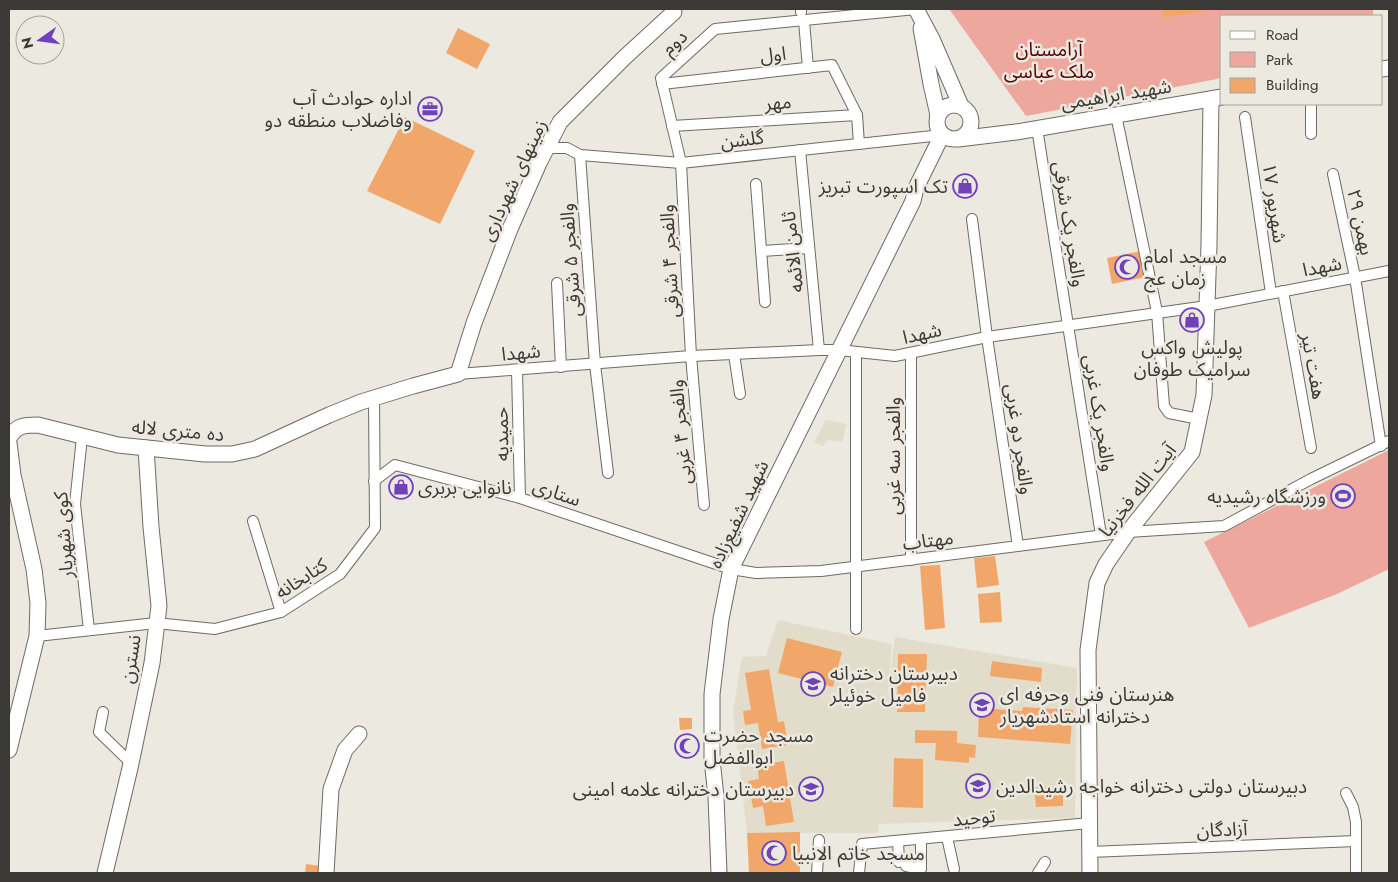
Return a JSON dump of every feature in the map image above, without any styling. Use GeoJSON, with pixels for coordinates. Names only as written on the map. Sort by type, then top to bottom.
{"type":"FeatureCollection","features":[{"type":"Feature","properties":{"kind":"street","name":"دوم"},"geometry":{"type":"LineString","coordinates":[[681,163],[661,78],[715,29],[802,14],[917,11]]}},
{"type":"Feature","properties":{"kind":"street"},"geometry":{"type":"LineString","coordinates":[[917,11],[938,53],[960,106],[970,115],[971,124],[967,133],[950,137],[937,126],[938,115],[917,11]]}},
{"type":"Feature","properties":{"kind":"street","name":"زمینهای شهرداری"},"geometry":{"type":"LineString","coordinates":[[458,374],[474,323],[504,246],[560,122],[625,56],[674,12]]}},
{"type":"Feature","properties":{"kind":"street"},"geometry":{"type":"LineString","coordinates":[[802,14],[808,68]]}},
{"type":"Feature","properties":{"kind":"street","name":"اول"},"geometry":{"type":"LineString","coordinates":[[662,84],[832,65],[857,115]]}},
{"type":"Feature","properties":{"kind":"street","name":"شهید ابراهیمی"},"geometry":{"type":"LineString","coordinates":[[950,137],[1016,132],[1216,98]]}},
{"type":"Feature","properties":{"kind":"street","name":"آیت الله فخرنیا"},"geometry":{"type":"LineString","coordinates":[[1090,873],[1088,660],[1097,583],[1106,564],[1128,532],[1192,452],[1204,395],[1216,98]]}},
{"type":"Feature","properties":{"kind":"street"},"geometry":{"type":"LineString","coordinates":[[938,115],[945,107],[950,105],[960,106]]}},
{"type":"Feature","properties":{"kind":"street"},"geometry":{"type":"LineString","coordinates":[[1311,105],[1311,134]]}},
{"type":"Feature","properties":{"kind":"street"},"geometry":{"type":"LineString","coordinates":[[857,115],[859,144]]}},
{"type":"Feature","properties":{"kind":"street","name":"مهر"},"geometry":{"type":"LineString","coordinates":[[672,126],[857,115]]}},
{"type":"Feature","properties":{"kind":"street"},"geometry":{"type":"LineString","coordinates":[[1116,115],[1157,312],[1164,406],[1170,413],[1199,419]]}},
{"type":"Feature","properties":{"kind":"street","name":"۱۷ شهریور"},"geometry":{"type":"LineString","coordinates":[[1245,117],[1271,294]]}},
{"type":"Feature","properties":{"kind":"street","name":"شهید ابراهیمی"},"geometry":{"type":"LineString","coordinates":[[971,124],[1016,132]]}},
{"type":"Feature","properties":{"kind":"street","name":"والفجر یک شرقی"},"geometry":{"type":"LineString","coordinates":[[1038,128],[1068,326]]}},
{"type":"Feature","properties":{"kind":"street","name":"گلشن"},"geometry":{"type":"LineString","coordinates":[[547,148],[567,148],[580,155],[681,163],[859,144],[950,137]]}},
{"type":"Feature","properties":{"kind":"street","name":"شهید شفیع‌زاده"},"geometry":{"type":"LineString","coordinates":[[719,873],[716,797],[712,759],[712,694],[721,619],[731,569],[913,201],[916,188],[950,137]]}},
{"type":"Feature","properties":{"kind":"street","name":"ثامن الائمه"},"geometry":{"type":"LineString","coordinates":[[800,150],[819,350]]}},
{"type":"Feature","properties":{"kind":"street","name":"والفجر ۵ شرقی"},"geometry":{"type":"LineString","coordinates":[[580,155],[595,364],[608,473]]}},
{"type":"Feature","properties":{"kind":"street","name":"والفجر ۴ شرقی"},"geometry":{"type":"LineString","coordinates":[[681,163],[691,356]]}},
{"type":"Feature","properties":{"kind":"street","name":"۲۹ بهمن"},"geometry":{"type":"LineString","coordinates":[[1333,174],[1355,278],[1385,443]]}},
{"type":"Feature","properties":{"kind":"street"},"geometry":{"type":"LineString","coordinates":[[756,184],[765,302]]}},
{"type":"Feature","properties":{"kind":"street","name":"والفجر دو غربی"},"geometry":{"type":"LineString","coordinates":[[972,219],[1018,546]]}},
{"type":"Feature","properties":{"kind":"street"},"geometry":{"type":"LineString","coordinates":[[761,251],[809,248]]}},
{"type":"Feature","properties":{"kind":"street","name":"شهدا"},"geometry":{"type":"LineString","coordinates":[[458,374],[691,356],[819,350],[839,350],[895,356],[988,337],[1207,306],[1389,271]]}},
{"type":"Feature","properties":{"kind":"street"},"geometry":{"type":"LineString","coordinates":[[557,283],[561,367]]}},
{"type":"Feature","properties":{"kind":"street","name":"هفت تیر"},"geometry":{"type":"LineString","coordinates":[[1283,291],[1311,448]]}},
{"type":"Feature","properties":{"kind":"street","name":"والفجر یک غربی"},"geometry":{"type":"LineString","coordinates":[[1068,326],[1101,535]]}},
{"type":"Feature","properties":{"kind":"street"},"geometry":{"type":"LineString","coordinates":[[856,352],[856,629]]}},
{"type":"Feature","properties":{"kind":"street","name":"والفجر سه غربی"},"geometry":{"type":"LineString","coordinates":[[911,353],[911,560]]}},
{"type":"Feature","properties":{"kind":"street"},"geometry":{"type":"LineString","coordinates":[[734,354],[740,394]]}},
{"type":"Feature","properties":{"kind":"street","name":"والفجر ۴ غربی"},"geometry":{"type":"LineString","coordinates":[[691,356],[704,504]]}},
{"type":"Feature","properties":{"kind":"street","name":"حمیدیه"},"geometry":{"type":"LineString","coordinates":[[518,370],[520,498]]}},
{"type":"Feature","properties":{"kind":"street","name":"ده متری لاله"},"geometry":{"type":"LineString","coordinates":[[9,438],[14,430],[25,425],[38,425],[118,445],[205,454],[232,454],[255,449],[329,415],[374,398],[458,374]]}},
{"type":"Feature","properties":{"kind":"street","name":"کتابخانه"},"geometry":{"type":"LineString","coordinates":[[36,636],[156,623],[215,629],[281,612],[340,574],[375,528],[374,398]]}},
{"type":"Feature","properties":{"kind":"street","name":"کوی شهریار"},"geometry":{"type":"LineString","coordinates":[[82,437],[75,504],[89,630]]}},
{"type":"Feature","properties":{"kind":"street"},"geometry":{"type":"LineString","coordinates":[[9,443],[13,475],[34,569],[38,603],[36,636],[9,750]]}},
{"type":"Feature","properties":{"kind":"street","name":"مهتاب"},"geometry":{"type":"LineString","coordinates":[[731,569],[756,573],[785,573],[857,567],[1101,535],[1224,526],[1385,443]]}},
{"type":"Feature","properties":{"kind":"street","name":"نسترن"},"geometry":{"type":"LineString","coordinates":[[105,873],[152,663],[159,606],[146,448]]}},
{"type":"Feature","properties":{"kind":"street","name":"ستاری"},"geometry":{"type":"LineString","coordinates":[[374,481],[395,465],[520,498],[731,569]]}},
{"type":"Feature","properties":{"kind":"street"},"geometry":{"type":"LineString","coordinates":[[253,520],[281,612]]}},
{"type":"Feature","properties":{"kind":"street"},"geometry":{"type":"LineString","coordinates":[[103,712],[99,732],[131,763]]}},
{"type":"Feature","properties":{"kind":"street"},"geometry":{"type":"LineString","coordinates":[[326,873],[331,789],[345,750],[359,734]]}},
{"type":"Feature","properties":{"kind":"street"},"geometry":{"type":"LineString","coordinates":[[1346,793],[1353,807],[1356,822],[1356,873]]}},
{"type":"Feature","properties":{"kind":"street","name":"توحید"},"geometry":{"type":"LineString","coordinates":[[859,873],[862,844],[1090,823]]}},
{"type":"Feature","properties":{"kind":"street"},"geometry":{"type":"LineString","coordinates":[[947,837],[954,869]]}},
{"type":"Feature","properties":{"kind":"street"},"geometry":{"type":"LineString","coordinates":[[898,841],[903,864],[921,869],[921,839]]}},
{"type":"Feature","properties":{"kind":"street"},"geometry":{"type":"LineString","coordinates":[[816,873],[819,840]]}},
{"type":"Feature","properties":{"kind":"street","name":"آزادگان"},"geometry":{"type":"LineString","coordinates":[[1090,852],[1356,841]]}},
{"type":"Feature","properties":{"kind":"street"},"geometry":{"type":"LineString","coordinates":[[1038,873],[1045,862]]}},
{"type":"Feature","properties":{"kind":"shaded area"},"geometry":{"type":"Polygon","coordinates":[[[826,420],[846,424],[842,442],[827,440],[823,446],[814,443],[826,420]]]}},
{"type":"Feature","properties":{"kind":"shaded area"},"geometry":{"type":"Polygon","coordinates":[[[778,620],[892,644],[887,703],[895,637],[1077,668],[1075,818],[879,824],[878,833],[747,833],[733,712],[742,657],[766,656],[778,620]]]}},
{"type":"Feature","properties":{"kind":"green space","name":"آرامستان ملک عباسی"},"geometry":{"type":"Polygon","coordinates":[[[949,9],[1373,9],[1373,15],[1220,15],[1220,78],[1026,116],[949,9]]]}},
{"type":"Feature","properties":{"kind":"green space","name":"ورزشگاه رشیدیه"},"geometry":{"type":"Polygon","coordinates":[[[1389,450],[1389,569],[1337,594],[1249,628],[1204,542],[1389,450]]]}},
{"type":"Feature","properties":{"kind":"building"},"geometry":{"type":"Polygon","coordinates":[[[1162,9],[1209,9],[1209,10],[1164,18],[1162,9]]]}},
{"type":"Feature","properties":{"kind":"building"},"geometry":{"type":"Polygon","coordinates":[[[458,28],[490,44],[477,69],[446,53],[458,28]]]}},
{"type":"Feature","properties":{"kind":"building"},"geometry":{"type":"Polygon","coordinates":[[[405,117],[475,151],[440,224],[367,191],[405,117]]]}},
{"type":"Feature","properties":{"kind":"building","name":"مسجد امام زمان عج"},"geometry":{"type":"Polygon","coordinates":[[[1141,251],[1146,277],[1112,284],[1107,258],[1141,251]]]}},
{"type":"Feature","properties":{"kind":"building","name":"نانوایی بربری"},"geometry":{"type":"Polygon","coordinates":[[[399,479],[408,482],[404,493],[395,492],[399,479]]]}},
{"type":"Feature","properties":{"kind":"building"},"geometry":{"type":"Polygon","coordinates":[[[995,556],[999,585],[977,588],[974,558],[995,556]]]}},
{"type":"Feature","properties":{"kind":"building"},"geometry":{"type":"Polygon","coordinates":[[[940,565],[945,628],[925,630],[920,566],[940,565]]]}},
{"type":"Feature","properties":{"kind":"building"},"geometry":{"type":"Polygon","coordinates":[[[1000,592],[1002,622],[980,623],[978,594],[1000,592]]]}},
{"type":"Feature","properties":{"kind":"building"},"geometry":{"type":"Polygon","coordinates":[[[787,638],[842,652],[833,687],[778,673],[787,638]]]}},
{"type":"Feature","properties":{"kind":"building"},"geometry":{"type":"Polygon","coordinates":[[[898,654],[927,654],[925,712],[897,712],[898,654]]]}},
{"type":"Feature","properties":{"kind":"building"},"geometry":{"type":"Polygon","coordinates":[[[992,661],[1042,668],[1041,682],[990,676],[992,661]]]}},
{"type":"Feature","properties":{"kind":"building"},"geometry":{"type":"Polygon","coordinates":[[[769,669],[778,722],[784,721],[788,745],[762,749],[758,723],[745,725],[743,711],[751,710],[745,673],[769,669]]]}},
{"type":"Feature","properties":{"kind":"building"},"geometry":{"type":"Polygon","coordinates":[[[1023,707],[1073,710],[1070,744],[978,737],[979,708],[1022,711],[1023,707]]]}},
{"type":"Feature","properties":{"kind":"building"},"geometry":{"type":"Polygon","coordinates":[[[679,718],[692,718],[692,729],[680,730],[679,718]]]}},
{"type":"Feature","properties":{"kind":"building"},"geometry":{"type":"Polygon","coordinates":[[[915,730],[957,731],[957,743],[976,745],[975,758],[969,757],[969,763],[935,760],[936,743],[915,743],[915,730]]]}},
{"type":"Feature","properties":{"kind":"building","name":"مسجد حضرت ابوالفضل"},"geometry":{"type":"Polygon","coordinates":[[[692,739],[694,752],[692,755],[682,756],[681,741],[692,739]]]}},
{"type":"Feature","properties":{"kind":"building"},"geometry":{"type":"Polygon","coordinates":[[[894,758],[923,759],[923,808],[893,807],[894,758]]]}},
{"type":"Feature","properties":{"kind":"building"},"geometry":{"type":"Polygon","coordinates":[[[784,761],[794,822],[766,826],[763,806],[753,808],[748,781],[759,779],[757,765],[784,761]]]}},
{"type":"Feature","properties":{"kind":"building"},"geometry":{"type":"Polygon","coordinates":[[[1063,785],[1063,806],[1036,807],[1034,787],[1063,785]]]}},
{"type":"Feature","properties":{"kind":"building","name":"مسجد خاتم الانبیا"},"geometry":{"type":"Polygon","coordinates":[[[800,832],[800,873],[749,873],[747,833],[800,832]]]}},
{"type":"Feature","properties":{"kind":"building"},"geometry":{"type":"Polygon","coordinates":[[[306,864],[320,866],[319,873],[305,873],[306,864]]]}},
{"type":"Feature","properties":{"kind":"place","name":"اداره حوادث آب وفاضلاب منطقه دو"},"geometry":{"type":"Point","coordinates":[430,109]}},
{"type":"Feature","properties":{"kind":"place","name":"تک اسپورت تبریز"},"geometry":{"type":"Point","coordinates":[965,186]}},
{"type":"Feature","properties":{"kind":"place","name":"مسجد امام زمان عج"},"geometry":{"type":"Point","coordinates":[1127,267]}},
{"type":"Feature","properties":{"kind":"place","name":"پولیش واکس سرامیک طوفان"},"geometry":{"type":"Point","coordinates":[1192,320]}},
{"type":"Feature","properties":{"kind":"place","name":"نانوایی بربری"},"geometry":{"type":"Point","coordinates":[401,487]}},
{"type":"Feature","properties":{"kind":"place","name":"ورزشگاه رشیدیه"},"geometry":{"type":"Point","coordinates":[1343,496]}},
{"type":"Feature","properties":{"kind":"place","name":"دبیرستان دخترانه فامیل خوئیلر"},"geometry":{"type":"Point","coordinates":[813,684]}},
{"type":"Feature","properties":{"kind":"place","name":"هنرستان فنی وحرفه ای دخترانه استادشهریار"},"geometry":{"type":"Point","coordinates":[982,705]}},
{"type":"Feature","properties":{"kind":"place","name":"مسجد حضرت ابوالفضل"},"geometry":{"type":"Point","coordinates":[687,746]}},
{"type":"Feature","properties":{"kind":"place","name":"دبیرستان دولتی دخترانه خواجه رشیدالدین"},"geometry":{"type":"Point","coordinates":[978,786]}},
{"type":"Feature","properties":{"kind":"place","name":"دبیرستان دخترانه علامه امینی"},"geometry":{"type":"Point","coordinates":[811,789]}},
{"type":"Feature","properties":{"kind":"place","name":"مسجد خاتم الانبیا"},"geometry":{"type":"Point","coordinates":[774,853]}}]}
